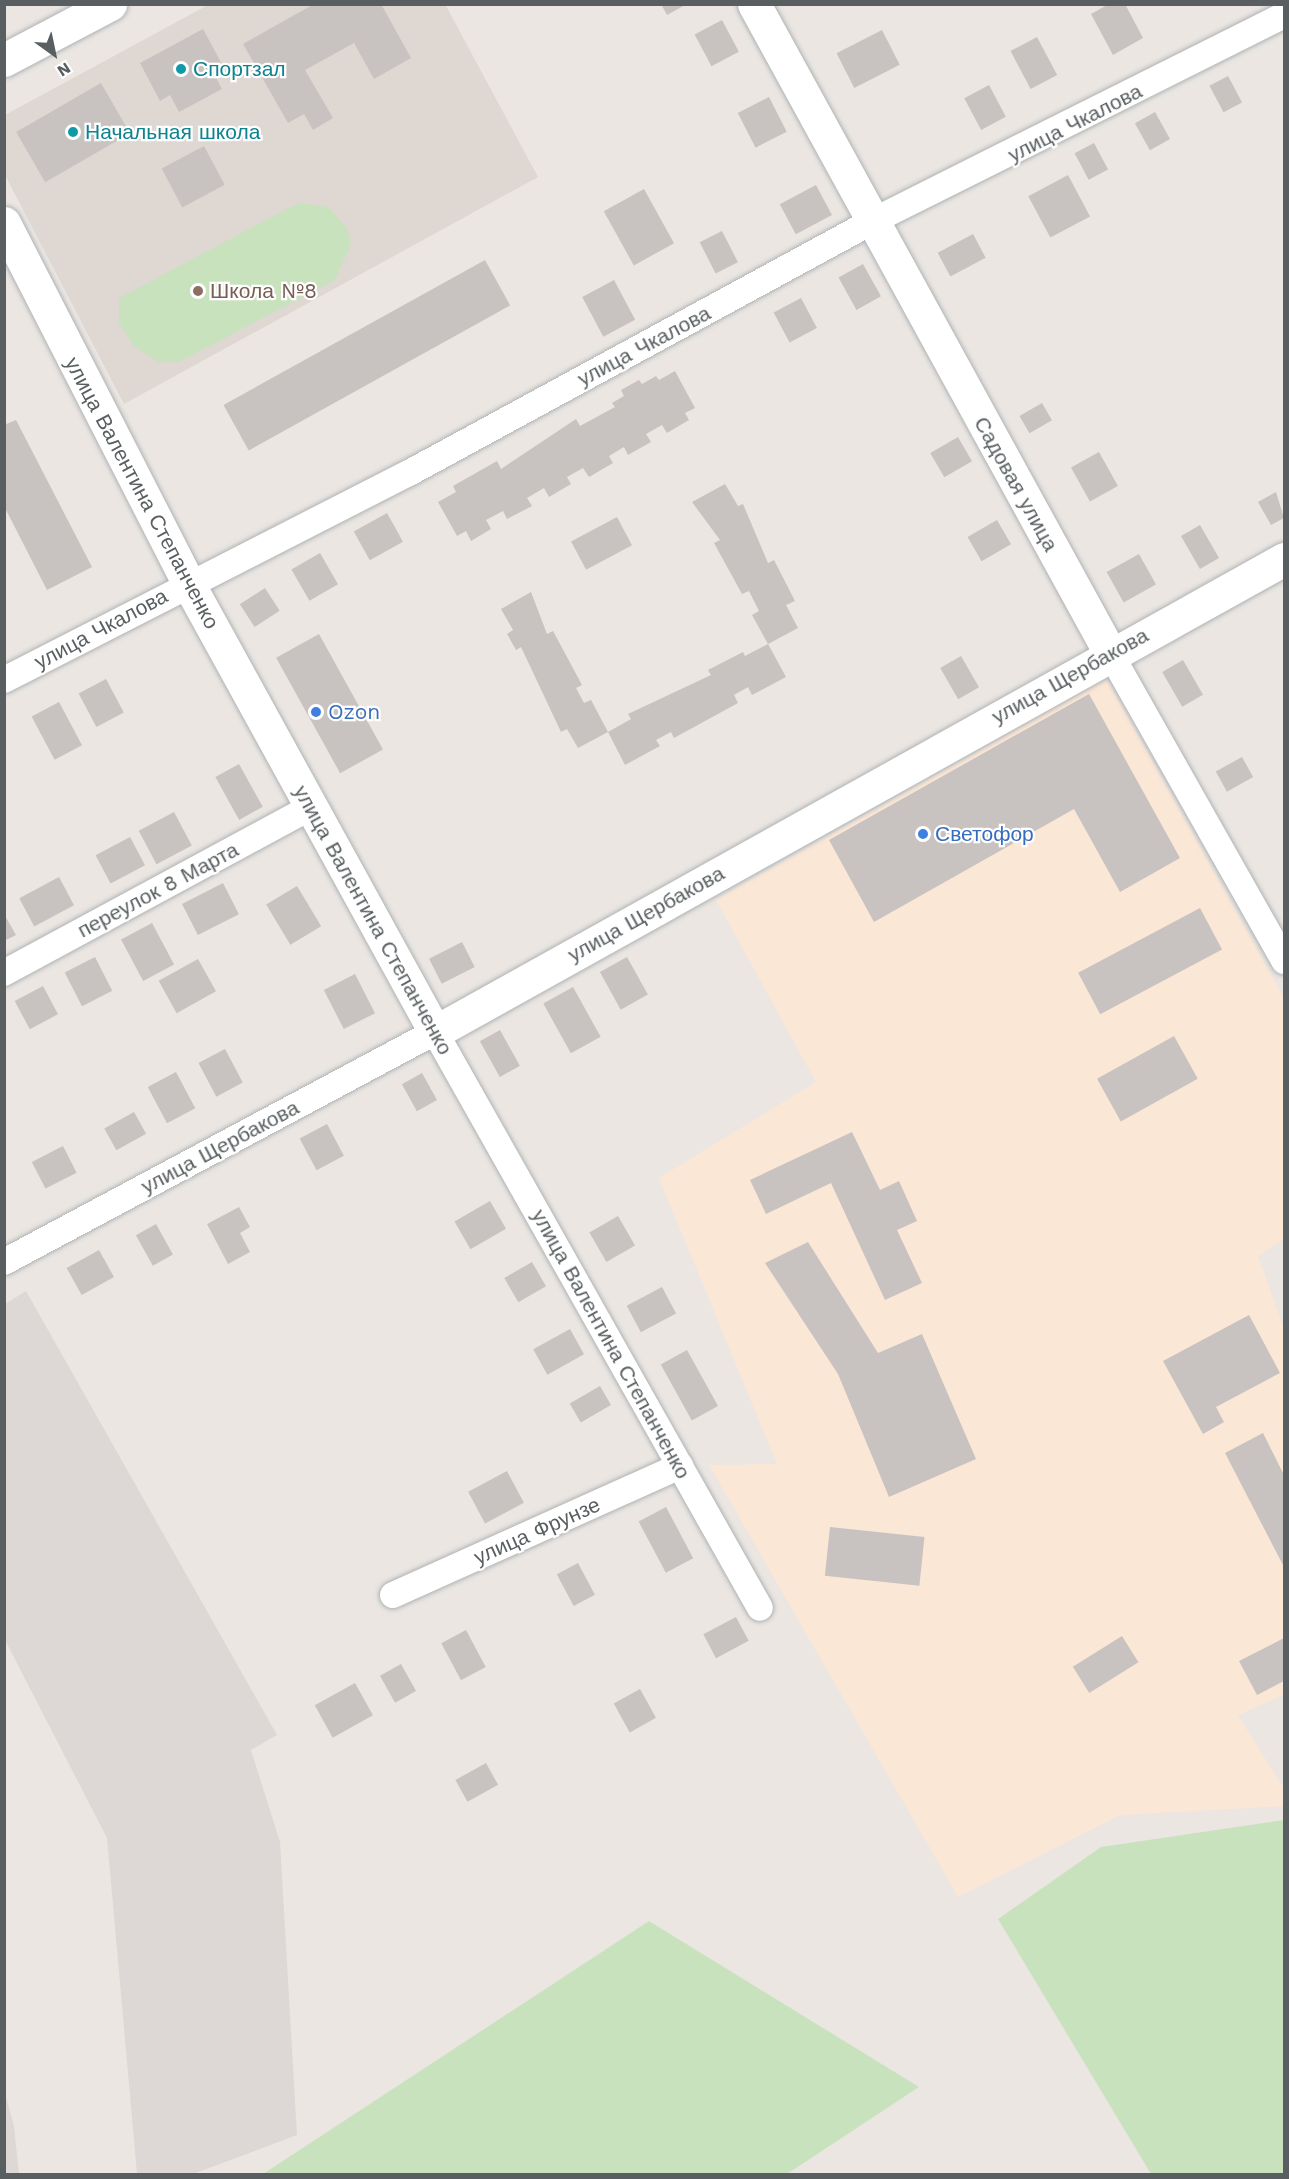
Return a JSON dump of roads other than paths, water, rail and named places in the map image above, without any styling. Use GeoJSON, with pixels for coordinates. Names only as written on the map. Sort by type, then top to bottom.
{"type":"FeatureCollection","features":[{"type":"Feature","properties":{"kind":"street"},"geometry":{"type":"LineString","coordinates":[[4,60],[110,4]]}},
{"type":"Feature","properties":{"kind":"street","name":"Садовая улица"},"geometry":{"type":"LineString","coordinates":[[754,4],[871,222],[1284,961]]}},
{"type":"Feature","properties":{"kind":"street","name":"улица Чкалова"},"geometry":{"type":"LineString","coordinates":[[4,680],[189,583],[410,473],[871,222],[1284,15]]}},
{"type":"Feature","properties":{"kind":"street","name":"улица Валентина Степанченко"},"geometry":{"type":"LineString","coordinates":[[4,223],[189,583],[310,807],[760,1608]]}},
{"type":"Feature","properties":{"kind":"street","name":"улица Щербакова"},"geometry":{"type":"LineString","coordinates":[[4,1262],[435,1032],[1110,653],[1284,559]]}},
{"type":"Feature","properties":{"kind":"street","name":"переулок 8 Марта"},"geometry":{"type":"LineString","coordinates":[[4,973],[310,807]]}},
{"type":"Feature","properties":{"kind":"street","name":"улица Фрунзе"},"geometry":{"type":"LineString","coordinates":[[393,1595],[680,1466]]}},
{"type":"Feature","properties":{"kind":"place","name":"Спортзал"},"geometry":{"type":"Point","coordinates":[181,69]}},
{"type":"Feature","properties":{"kind":"place","name":"Начальная школа"},"geometry":{"type":"Point","coordinates":[73,132]}},
{"type":"Feature","properties":{"kind":"place","name":"Школа №8"},"geometry":{"type":"Point","coordinates":[198,291]}},
{"type":"Feature","properties":{"kind":"place","name":"Ozon"},"geometry":{"type":"Point","coordinates":[316,712]}},
{"type":"Feature","properties":{"kind":"place","name":"Светофор"},"geometry":{"type":"Point","coordinates":[923,834]}}]}
